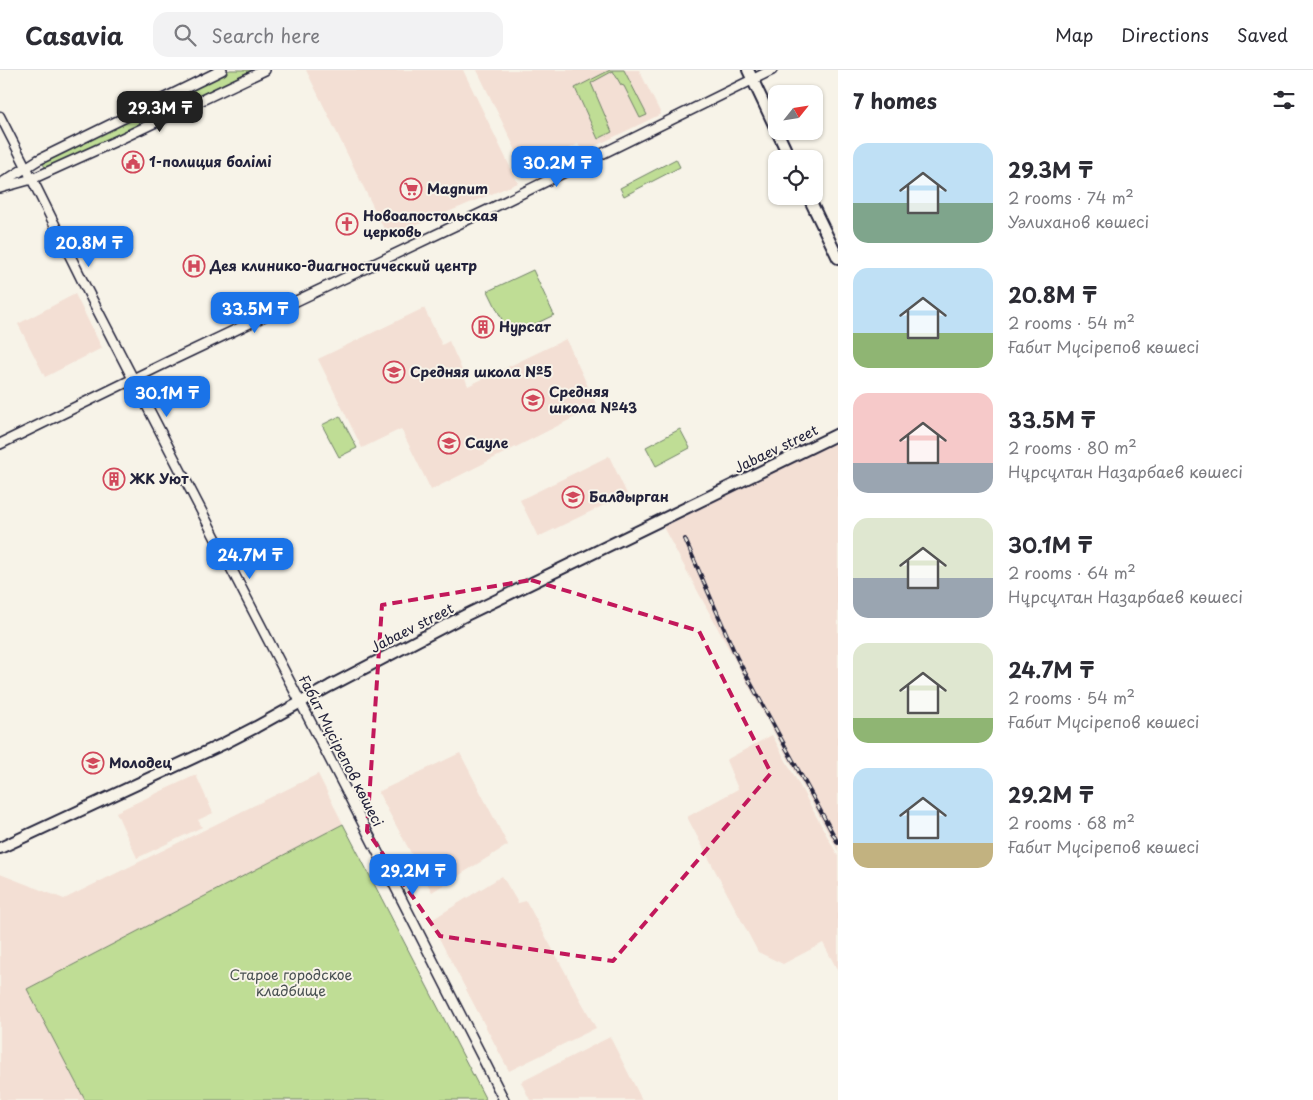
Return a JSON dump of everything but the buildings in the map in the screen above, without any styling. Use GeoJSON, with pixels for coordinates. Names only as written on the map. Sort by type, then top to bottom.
{"type":"FeatureCollection","features":[{"type":"Feature","properties":{"kind":"main road"},"geometry":{"type":"LineString","coordinates":[[0,184],[38,160],[222,70]]}},
{"type":"Feature","properties":{"kind":"main road"},"geometry":{"type":"LineString","coordinates":[[0,188],[32,179],[265,70]]}},
{"type":"Feature","properties":{"kind":"main road"},"geometry":{"type":"LineString","coordinates":[[748,70],[768,112]]}},
{"type":"Feature","properties":{"kind":"main road"},"geometry":{"type":"LineString","coordinates":[[0,444],[134,378],[492,208],[772,70]]}},
{"type":"Feature","properties":{"kind":"main road"},"geometry":{"type":"LineString","coordinates":[[26,167],[85,286],[134,378]]}},
{"type":"Feature","properties":{"kind":"main road"},"geometry":{"type":"LineString","coordinates":[[812,205],[838,258]]}},
{"type":"Feature","properties":{"kind":"main road","name":"Ғабит Мүсірепов көшесі"},"geometry":{"type":"LineString","coordinates":[[134,378],[504,1100]]}},
{"type":"Feature","properties":{"kind":"main road","name":"Jabaev street"},"geometry":{"type":"LineString","coordinates":[[0,848],[256,728],[300,702],[466,615],[838,434]]}},
{"type":"Feature","properties":{"kind":"street"},"geometry":{"type":"LineString","coordinates":[[0,116],[26,167]]}},
{"type":"Feature","properties":{"kind":"highlighted area"},"geometry":{"type":"Polygon","coordinates":[[[531,580],[699,631],[771,773],[613,961],[440,936],[367,831],[382,605],[531,580]]]}},
{"type":"Feature","properties":{"kind":"shaded area"},"geometry":{"type":"Polygon","coordinates":[[[306,70],[463,70],[518,183],[388,237],[306,70]]]}},
{"type":"Feature","properties":{"kind":"shaded area"},"geometry":{"type":"Polygon","coordinates":[[[477,70],[639,70],[661,114],[583,152],[578,144],[526,171],[477,70]]]}},
{"type":"Feature","properties":{"kind":"shaded area"},"geometry":{"type":"Polygon","coordinates":[[[75,294],[102,348],[45,377],[18,324],[75,294]]]}},
{"type":"Feature","properties":{"kind":"shaded area"},"geometry":{"type":"Polygon","coordinates":[[[424,308],[442,345],[449,341],[468,386],[566,339],[597,406],[431,490],[401,429],[362,448],[318,359],[424,308]]]}},
{"type":"Feature","properties":{"kind":"shaded area"},"geometry":{"type":"Polygon","coordinates":[[[838,440],[838,851],[663,527],[838,440]]]}},
{"type":"Feature","properties":{"kind":"shaded area","name":"Балдырган"},"geometry":{"type":"Polygon","coordinates":[[[609,456],[627,494],[538,537],[520,500],[609,456]]]}},
{"type":"Feature","properties":{"kind":"shaded area"},"geometry":{"type":"Polygon","coordinates":[[[772,735],[838,856],[838,971],[823,943],[783,964],[758,952],[687,817],[738,789],[726,760],[772,735]]]}},
{"type":"Feature","properties":{"kind":"shaded area"},"geometry":{"type":"Polygon","coordinates":[[[460,753],[508,845],[432,892],[378,792],[460,753]]]}},
{"type":"Feature","properties":{"kind":"shaded area"},"geometry":{"type":"Polygon","coordinates":[[[318,774],[343,824],[28,989],[85,1100],[0,1100],[0,874],[64,899],[318,774]]]}},
{"type":"Feature","properties":{"kind":"shaded area"},"geometry":{"type":"Polygon","coordinates":[[[196,775],[213,813],[198,820],[202,827],[137,858],[116,812],[196,775]]]}},
{"type":"Feature","properties":{"kind":"shaded area"},"geometry":{"type":"Polygon","coordinates":[[[502,876],[518,903],[526,901],[596,1028],[509,1071],[430,921],[502,876]]]}},
{"type":"Feature","properties":{"kind":"shaded area"},"geometry":{"type":"Polygon","coordinates":[[[610,1037],[642,1100],[530,1100],[521,1082],[610,1037]]]}},
{"type":"Feature","properties":{"kind":"green space"},"geometry":{"type":"Polygon","coordinates":[[[230,70],[252,70],[46,170],[42,161],[230,70]]]}},
{"type":"Feature","properties":{"kind":"green space"},"geometry":{"type":"Polygon","coordinates":[[[610,70],[624,70],[647,115],[640,118],[624,86],[621,85],[613,71],[591,83],[612,132],[598,139],[575,88],[610,70]]]}},
{"type":"Feature","properties":{"kind":"green space"},"geometry":{"type":"Polygon","coordinates":[[[676,159],[680,167],[624,196],[620,188],[676,159]]]}},
{"type":"Feature","properties":{"kind":"green space"},"geometry":{"type":"Polygon","coordinates":[[[533,270],[554,315],[510,336],[488,291],[533,270]]]}},
{"type":"Feature","properties":{"kind":"green space"},"geometry":{"type":"Polygon","coordinates":[[[340,416],[357,448],[339,457],[322,425],[340,416]]]}},
{"type":"Feature","properties":{"kind":"green space"},"geometry":{"type":"Polygon","coordinates":[[[680,429],[690,448],[656,466],[646,447],[680,429]]]}},
{"type":"Feature","properties":{"kind":"green space","name":"Старое городское кладбище"},"geometry":{"type":"Polygon","coordinates":[[[343,824],[486,1100],[85,1100],[27,989],[343,824]]]}},
{"type":"Feature","properties":{"kind":"railway"},"geometry":{"type":"LineString","coordinates":[[685,539],[737,658],[838,843]]}},
{"type":"Feature","properties":{"kind":"place","name":"1-полиция болiмi"},"geometry":{"type":"Point","coordinates":[133,162]}},
{"type":"Feature","properties":{"kind":"place","name":"Magnum"},"geometry":{"type":"Point","coordinates":[411,189]}},
{"type":"Feature","properties":{"kind":"place","name":"Новоапостольская церковь"},"geometry":{"type":"Point","coordinates":[347,224]}},
{"type":"Feature","properties":{"kind":"place","name":"Дея клинико-диагностический центр"},"geometry":{"type":"Point","coordinates":[194,266]}},
{"type":"Feature","properties":{"kind":"place","name":"Нурсат"},"geometry":{"type":"Point","coordinates":[483,327]}},
{"type":"Feature","properties":{"kind":"place","name":"Средняя школа №5"},"geometry":{"type":"Point","coordinates":[394,372]}},
{"type":"Feature","properties":{"kind":"place","name":"Средняя школа №43"},"geometry":{"type":"Point","coordinates":[533,400]}},
{"type":"Feature","properties":{"kind":"place","name":"Сауле"},"geometry":{"type":"Point","coordinates":[449,443]}},
{"type":"Feature","properties":{"kind":"place","name":"ЖК Уют"},"geometry":{"type":"Point","coordinates":[114,479]}},
{"type":"Feature","properties":{"kind":"place","name":"Балдырган"},"geometry":{"type":"Point","coordinates":[573,497]}},
{"type":"Feature","properties":{"kind":"place","name":"Молодец"},"geometry":{"type":"Point","coordinates":[93,763]}}]}
